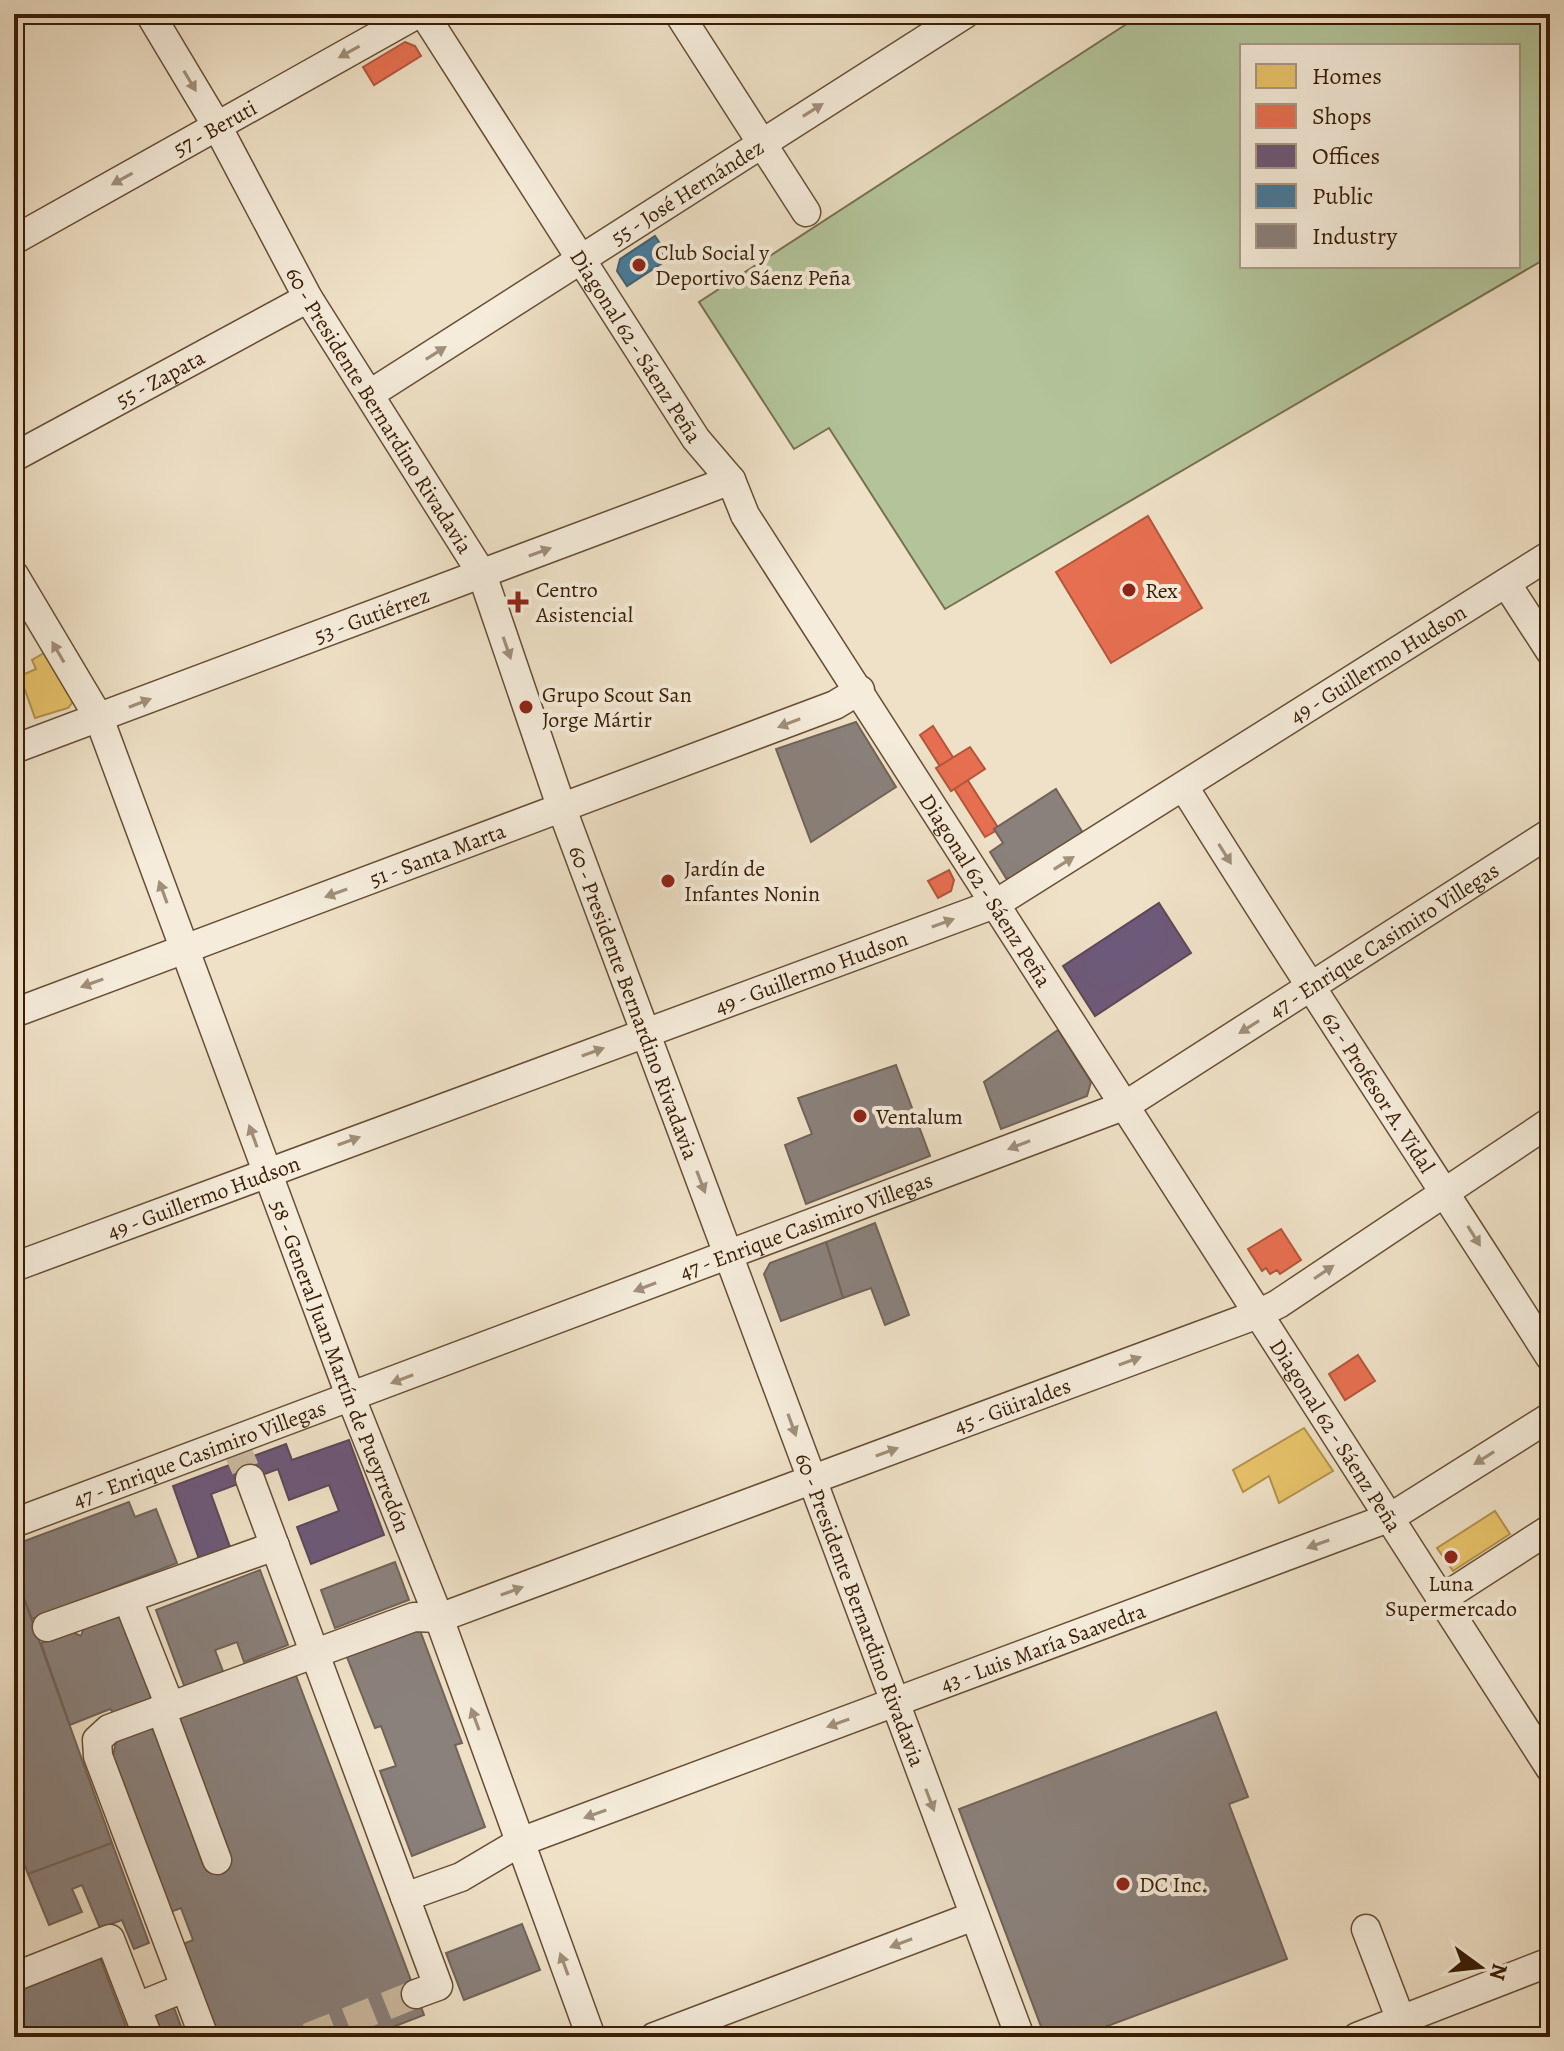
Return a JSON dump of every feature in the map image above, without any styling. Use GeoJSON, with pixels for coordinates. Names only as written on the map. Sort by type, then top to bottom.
{"type":"FeatureCollection","features":[{"type":"Feature","properties":{"kind":"street","name":"60 - Presidente Bernardino Rivadavia"},"geometry":{"type":"LineString","coordinates":[[150,14],[217,126],[308,298],[482,574],[562,809],[1020,2037]]}},
{"type":"Feature","properties":{"kind":"street","name":"57 - Beruti"},"geometry":{"type":"LineString","coordinates":[[14,240],[417,14]]}},
{"type":"Feature","properties":{"kind":"street","name":"Diagonal 62 - Sáenz Peña"},"geometry":{"type":"LineString","coordinates":[[424,14],[696,439],[731,480],[745,515],[1550,1768]]}},
{"type":"Feature","properties":{"kind":"street"},"geometry":{"type":"LineString","coordinates":[[679,14],[806,212]]}},
{"type":"Feature","properties":{"kind":"street","name":"55 - José Hernández"},"geometry":{"type":"LineString","coordinates":[[370,394],[965,14]]}},
{"type":"Feature","properties":{"kind":"street","name":"55 - Zapata"},"geometry":{"type":"LineString","coordinates":[[14,457],[308,298]]}},
{"type":"Feature","properties":{"kind":"street","name":"53 - Gutiérrez"},"geometry":{"type":"LineString","coordinates":[[14,749],[731,480]]}},
{"type":"Feature","properties":{"kind":"street","name":"49 - Guillermo Hudson"},"geometry":{"type":"LineString","coordinates":[[14,1267],[266,1171],[997,903],[1550,555]]}},
{"type":"Feature","properties":{"kind":"street","name":"58 - General Juan Martín de Pueyrredón"},"geometry":{"type":"LineString","coordinates":[[14,575],[99,718],[351,1398],[439,1618],[591,2037]]}},
{"type":"Feature","properties":{"kind":"street"},"geometry":{"type":"LineString","coordinates":[[1506,583],[1550,651]]}},
{"type":"Feature","properties":{"kind":"street","name":"51 - Santa Marta"},"geometry":{"type":"LineString","coordinates":[[14,1013],[835,705],[860,690]]}},
{"type":"Feature","properties":{"kind":"street","name":"62 - Profesor A. Vidal"},"geometry":{"type":"LineString","coordinates":[[1184,787],[1309,989],[1444,1190],[1550,1357]]}},
{"type":"Feature","properties":{"kind":"street","name":"47 - Enrique Casimiro Villegas"},"geometry":{"type":"LineString","coordinates":[[14,1523],[1126,1105],[1550,833]]}},
{"type":"Feature","properties":{"kind":"street","name":"45 - Güiraldes"},"geometry":{"type":"LineString","coordinates":[[184,1988],[98,1756],[97,1740],[109,1729],[414,1617],[439,1618],[1258,1314],[1278,1304],[1444,1190],[1550,1122]]}},
{"type":"Feature","properties":{"kind":"street","name":"43 - Luis María Saavedra"},"geometry":{"type":"LineString","coordinates":[[405,1897],[461,1877],[520,1842],[1391,1517],[1550,1417]]}},
{"type":"Feature","properties":{"kind":"street"},"geometry":{"type":"LineString","coordinates":[[250,1479],[438,1986],[416,1994]]}},
{"type":"Feature","properties":{"kind":"street"},"geometry":{"type":"LineString","coordinates":[[1440,1600],[1550,1529]]}},
{"type":"Feature","properties":{"kind":"street"},"geometry":{"type":"LineString","coordinates":[[47,1627],[275,1546]]}},
{"type":"Feature","properties":{"kind":"street"},"geometry":{"type":"LineString","coordinates":[[128,1600],[217,1860]]}},
{"type":"Feature","properties":{"kind":"street"},"geometry":{"type":"LineString","coordinates":[[654,2037],[974,1916]]}},
{"type":"Feature","properties":{"kind":"street"},"geometry":{"type":"LineString","coordinates":[[1366,1929],[1404,2029]]}},
{"type":"Feature","properties":{"kind":"street"},"geometry":{"type":"LineString","coordinates":[[14,1977],[110,1939],[148,2037]]}},
{"type":"Feature","properties":{"kind":"street"},"geometry":{"type":"LineString","coordinates":[[1357,2037],[1404,2029],[1550,1962]]}},
{"type":"Feature","properties":{"kind":"street"},"geometry":{"type":"LineString","coordinates":[[137,2007],[184,1988],[204,2037]]}},
{"type":"Feature","properties":{"kind":"green space"},"geometry":{"type":"Polygon","coordinates":[[[1142,14],[1550,14],[1550,256],[945,609],[829,428],[794,449],[699,302],[1142,14]]]}},
{"type":"Feature","properties":{"kind":"building: Homes"},"geometry":{"type":"Polygon","coordinates":[[[44,653],[73,697],[68,708],[35,718],[20,676],[36,669],[32,660],[44,653]]]}},
{"type":"Feature","properties":{"kind":"building: Homes"},"geometry":{"type":"Polygon","coordinates":[[[1304,1428],[1333,1471],[1279,1503],[1269,1476],[1243,1492],[1233,1470],[1304,1428]]]}},
{"type":"Feature","properties":{"kind":"building: Homes"},"geometry":{"type":"Polygon","coordinates":[[[1495,1511],[1510,1534],[1453,1571],[1437,1548],[1495,1511]]]}},
{"type":"Feature","properties":{"kind":"building: Shops"},"geometry":{"type":"Polygon","coordinates":[[[405,42],[415,46],[421,56],[374,85],[363,67],[405,42]]]}},
{"type":"Feature","properties":{"kind":"building: Shops","name":"Rex"},"geometry":{"type":"Polygon","coordinates":[[[1148,516],[1202,608],[1111,663],[1056,572],[1148,516]]]}},
{"type":"Feature","properties":{"kind":"building: Shops"},"geometry":{"type":"Polygon","coordinates":[[[933,726],[999,829],[985,837],[920,735],[933,726]]]}},
{"type":"Feature","properties":{"kind":"building: Shops"},"geometry":{"type":"Polygon","coordinates":[[[970,747],[985,769],[951,791],[936,768],[970,747]]]}},
{"type":"Feature","properties":{"kind":"building: Shops"},"geometry":{"type":"Polygon","coordinates":[[[949,870],[954,880],[951,891],[938,898],[928,881],[949,870]]]}},
{"type":"Feature","properties":{"kind":"building: Shops"},"geometry":{"type":"Polygon","coordinates":[[[1281,1229],[1301,1260],[1280,1274],[1277,1270],[1270,1274],[1266,1268],[1262,1271],[1248,1249],[1281,1229]]]}},
{"type":"Feature","properties":{"kind":"building: Shops"},"geometry":{"type":"Polygon","coordinates":[[[1358,1355],[1375,1381],[1345,1400],[1329,1374],[1358,1355]]]}},
{"type":"Feature","properties":{"kind":"building: Offices"},"geometry":{"type":"Polygon","coordinates":[[[1159,903],[1191,953],[1095,1016],[1063,966],[1159,903]]]}},
{"type":"Feature","properties":{"kind":"building: Offices"},"geometry":{"type":"Polygon","coordinates":[[[349,1440],[384,1535],[311,1564],[297,1527],[339,1511],[329,1485],[289,1500],[278,1469],[211,1494],[230,1547],[199,1559],[173,1486],[286,1444],[292,1460],[349,1440]]]}},
{"type":"Feature","properties":{"kind":"building: Public","name":"Club Social y Deportivo Sáenz Peña"},"geometry":{"type":"Polygon","coordinates":[[[655,236],[670,258],[627,286],[617,271],[620,259],[655,236]]]}},
{"type":"Feature","properties":{"kind":"building: Industry"},"geometry":{"type":"Polygon","coordinates":[[[856,722],[896,787],[811,842],[776,749],[856,722]]]}},
{"type":"Feature","properties":{"kind":"building: Industry"},"geometry":{"type":"Polygon","coordinates":[[[1056,789],[1086,838],[1016,880],[1006,878],[990,852],[1003,843],[994,829],[1056,789]]]}},
{"type":"Feature","properties":{"kind":"building: Industry"},"geometry":{"type":"Polygon","coordinates":[[[1058,1030],[1091,1082],[1087,1096],[1001,1129],[984,1082],[1058,1030]]]}},
{"type":"Feature","properties":{"kind":"building: Industry","name":"Ventalum"},"geometry":{"type":"Polygon","coordinates":[[[896,1065],[930,1156],[806,1204],[785,1145],[812,1134],[798,1098],[896,1065]]]}},
{"type":"Feature","properties":{"kind":"building: Industry"},"geometry":{"type":"Polygon","coordinates":[[[875,1223],[909,1315],[885,1325],[871,1288],[843,1298],[826,1242],[875,1223]]]}},
{"type":"Feature","properties":{"kind":"building: Industry"},"geometry":{"type":"Polygon","coordinates":[[[826,1242],[843,1298],[781,1321],[764,1274],[770,1263],[826,1242]]]}},
{"type":"Feature","properties":{"kind":"building: Industry"},"geometry":{"type":"Polygon","coordinates":[[[129,1502],[135,1517],[156,1509],[177,1563],[32,1619],[14,1571],[14,1545],[129,1502]]]}},
{"type":"Feature","properties":{"kind":"building: Industry"},"geometry":{"type":"Polygon","coordinates":[[[395,1562],[409,1600],[335,1628],[321,1590],[395,1562]]]}},
{"type":"Feature","properties":{"kind":"building: Industry"},"geometry":{"type":"Polygon","coordinates":[[[260,1570],[288,1645],[244,1662],[237,1642],[215,1650],[224,1674],[185,1688],[156,1610],[260,1570]]]}},
{"type":"Feature","properties":{"kind":"building: Industry"},"geometry":{"type":"Polygon","coordinates":[[[14,1571],[112,1843],[28,1874],[14,1837],[14,1571]]]}},
{"type":"Feature","properties":{"kind":"building: Industry"},"geometry":{"type":"Polygon","coordinates":[[[122,1612],[156,1702],[117,1716],[110,1709],[70,1725],[41,1643],[72,1632],[81,1636],[84,1628],[122,1612]]]}},
{"type":"Feature","properties":{"kind":"building: Industry"},"geometry":{"type":"Polygon","coordinates":[[[418,1625],[462,1743],[455,1745],[485,1827],[412,1856],[380,1771],[396,1766],[381,1726],[375,1728],[345,1652],[418,1625]]]}},
{"type":"Feature","properties":{"kind":"building: Industry"},"geometry":{"type":"Polygon","coordinates":[[[295,1673],[424,2015],[367,2037],[213,2037],[178,1946],[193,1940],[181,1908],[165,1914],[110,1770],[116,1742],[125,1735],[295,1673]]]}},
{"type":"Feature","properties":{"kind":"building: Industry","name":"DC Inc."},"geometry":{"type":"Polygon","coordinates":[[[1216,1712],[1248,1797],[1229,1804],[1287,1959],[1078,2037],[1045,2037],[959,1809],[1216,1712]]]}},
{"type":"Feature","properties":{"kind":"building: Industry"},"geometry":{"type":"Polygon","coordinates":[[[112,1843],[149,1943],[134,1949],[122,1920],[100,1928],[82,1885],[72,1889],[82,1912],[49,1925],[28,1874],[112,1843]]]}},
{"type":"Feature","properties":{"kind":"building: Industry"},"geometry":{"type":"Polygon","coordinates":[[[522,1924],[540,1970],[464,2000],[446,1953],[522,1924]]]}},
{"type":"Feature","properties":{"kind":"building: Industry"},"geometry":{"type":"Polygon","coordinates":[[[100,1958],[130,2037],[14,2037],[14,1992],[100,1958]]]}},
{"type":"Feature","properties":{"kind":"building: Industry"},"geometry":{"type":"Polygon","coordinates":[[[173,2005],[185,2037],[162,2037],[153,2013],[173,2005]]]}},
{"type":"Feature","properties":{"kind":"tunnel"},"geometry":{"type":"LineString","coordinates":[[234,1443],[250,1479]]}},
{"type":"Feature","properties":{"kind":"tunnel"},"geometry":{"type":"LineString","coordinates":[[308,2037],[416,1994]]}},
{"type":"Feature","properties":{"kind":"place","name":"Club Social y Deportivo Sáenz Peña"},"geometry":{"type":"Point","coordinates":[639,265]}},
{"type":"Feature","properties":{"kind":"place","name":"Rex"},"geometry":{"type":"Point","coordinates":[1129,590]}},
{"type":"Feature","properties":{"kind":"place","name":"Centro Asistencial"},"geometry":{"type":"Point","coordinates":[518,602]}},
{"type":"Feature","properties":{"kind":"place","name":"Grupo Scout San Jorge Mártir"},"geometry":{"type":"Point","coordinates":[526,707]}},
{"type":"Feature","properties":{"kind":"place","name":"Jardín de Infantes Nonin"},"geometry":{"type":"Point","coordinates":[668,881]}},
{"type":"Feature","properties":{"kind":"place","name":"Ventalum"},"geometry":{"type":"Point","coordinates":[860,1116]}},
{"type":"Feature","properties":{"kind":"place","name":"Luna Supermercado"},"geometry":{"type":"Point","coordinates":[1451,1557]}},
{"type":"Feature","properties":{"kind":"place","name":"DC Inc."},"geometry":{"type":"Point","coordinates":[1123,1884]}}]}
